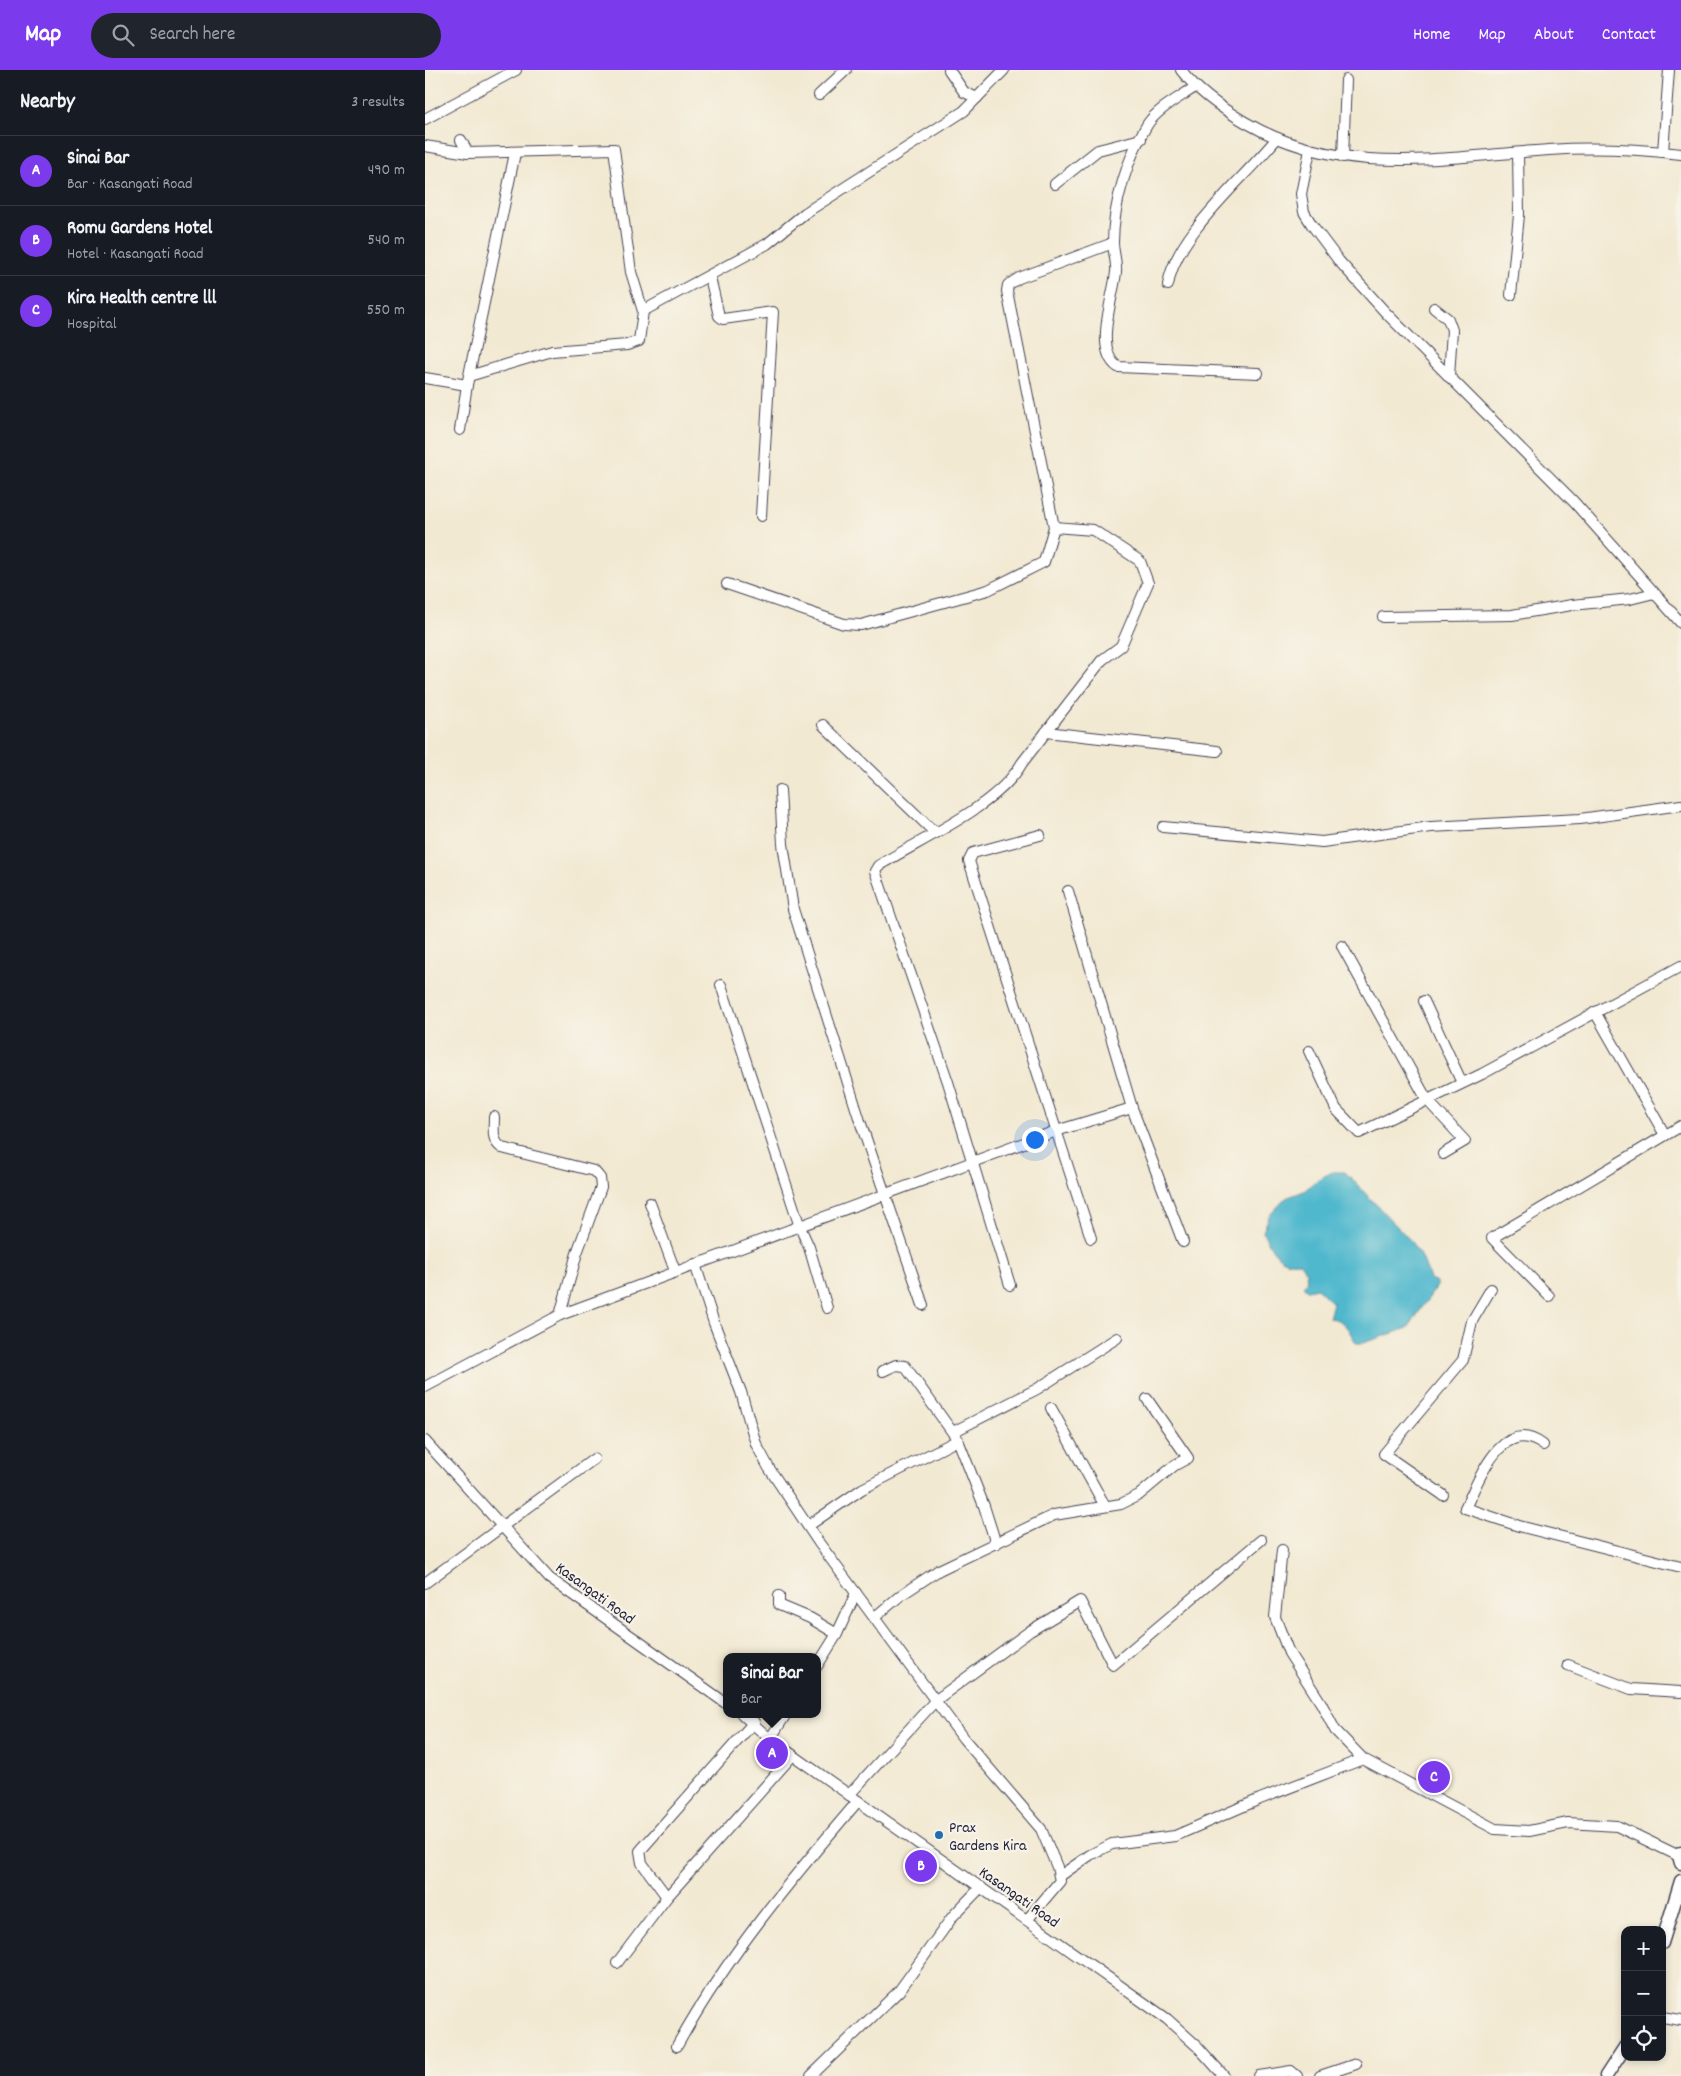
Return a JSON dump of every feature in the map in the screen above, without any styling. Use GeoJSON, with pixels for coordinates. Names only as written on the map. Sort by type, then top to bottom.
{"type":"FeatureCollection","features":[{"type":"Feature","properties":{"kind":"main road"},"geometry":{"type":"LineString","coordinates":[[1666,1930],[1681,1881]]}},
{"type":"Feature","properties":{"kind":"main road"},"geometry":{"type":"LineString","coordinates":[[1606,2076],[1621,2053]]}},
{"type":"Feature","properties":{"kind":"street"},"geometry":{"type":"LineString","coordinates":[[425,119],[516,70]]}},
{"type":"Feature","properties":{"kind":"street"},"geometry":{"type":"LineString","coordinates":[[819,95],[846,70]]}},
{"type":"Feature","properties":{"kind":"street"},"geometry":{"type":"LineString","coordinates":[[949,70],[964,92],[977,98]]}},
{"type":"Feature","properties":{"kind":"street"},"geometry":{"type":"LineString","coordinates":[[643,311],[767,244],[805,213],[948,122],[977,98],[1004,70]]}},
{"type":"Feature","properties":{"kind":"street"},"geometry":{"type":"LineString","coordinates":[[1181,70],[1195,87],[1233,116],[1277,138],[1310,150],[1343,157],[1440,160],[1518,152],[1604,149],[1681,154]]}},
{"type":"Feature","properties":{"kind":"street"},"geometry":{"type":"LineString","coordinates":[[1663,152],[1669,70]]}},
{"type":"Feature","properties":{"kind":"street"},"geometry":{"type":"LineString","coordinates":[[1343,157],[1347,80]]}},
{"type":"Feature","properties":{"kind":"street"},"geometry":{"type":"LineString","coordinates":[[1195,87],[1148,123],[1117,201],[1113,243],[1116,272],[1105,332],[1115,365],[1127,369],[1258,373]]}},
{"type":"Feature","properties":{"kind":"street"},"geometry":{"type":"LineString","coordinates":[[1168,284],[1172,269],[1209,212],[1260,159],[1277,138]]}},
{"type":"Feature","properties":{"kind":"street"},"geometry":{"type":"LineString","coordinates":[[1055,184],[1098,150],[1141,139]]}},
{"type":"Feature","properties":{"kind":"street"},"geometry":{"type":"LineString","coordinates":[[461,140],[469,153]]}},
{"type":"Feature","properties":{"kind":"street"},"geometry":{"type":"LineString","coordinates":[[425,146],[469,153],[614,149],[631,272],[643,311],[641,337],[635,343],[552,351],[468,380],[425,378]]}},
{"type":"Feature","properties":{"kind":"street"},"geometry":{"type":"LineString","coordinates":[[1310,150],[1301,194],[1304,212],[1311,226],[1386,313],[1574,502],[1681,623]]}},
{"type":"Feature","properties":{"kind":"street"},"geometry":{"type":"LineString","coordinates":[[1511,295],[1519,215],[1518,152]]}},
{"type":"Feature","properties":{"kind":"street"},"geometry":{"type":"LineString","coordinates":[[460,430],[468,380],[515,153]]}},
{"type":"Feature","properties":{"kind":"street"},"geometry":{"type":"LineString","coordinates":[[727,584],[844,624],[861,625],[964,598],[996,586],[1044,562],[1054,527],[1007,291],[1008,285],[1019,278],[1113,243]]}},
{"type":"Feature","properties":{"kind":"street"},"geometry":{"type":"LineString","coordinates":[[710,276],[719,316],[723,319],[773,312],[761,516]]}},
{"type":"Feature","properties":{"kind":"street"},"geometry":{"type":"LineString","coordinates":[[1434,308],[1448,319],[1452,330],[1449,377]]}},
{"type":"Feature","properties":{"kind":"street"},"geometry":{"type":"LineString","coordinates":[[1010,1284],[948,1082],[875,874],[878,866],[938,832],[995,794],[1014,777],[1022,763],[1102,660],[1121,646],[1148,583],[1140,561],[1093,530],[1054,527]]}},
{"type":"Feature","properties":{"kind":"street"},"geometry":{"type":"LineString","coordinates":[[1383,617],[1511,615],[1572,605],[1630,599],[1654,593]]}},
{"type":"Feature","properties":{"kind":"street"},"geometry":{"type":"LineString","coordinates":[[823,725],[930,828],[938,832]]}},
{"type":"Feature","properties":{"kind":"street"},"geometry":{"type":"LineString","coordinates":[[1046,732],[1217,751]]}},
{"type":"Feature","properties":{"kind":"street"},"geometry":{"type":"LineString","coordinates":[[780,790],[783,844],[793,909],[923,1305]]}},
{"type":"Feature","properties":{"kind":"street"},"geometry":{"type":"LineString","coordinates":[[1163,827],[1322,842],[1431,827],[1580,819],[1681,805]]}},
{"type":"Feature","properties":{"kind":"street"},"geometry":{"type":"LineString","coordinates":[[1040,835],[973,852],[969,861],[1091,1238]]}},
{"type":"Feature","properties":{"kind":"street"},"geometry":{"type":"LineString","coordinates":[[1068,891],[1132,1108],[1183,1242]]}},
{"type":"Feature","properties":{"kind":"street"},"geometry":{"type":"LineString","coordinates":[[1342,946],[1427,1100],[1465,1141],[1443,1154]]}},
{"type":"Feature","properties":{"kind":"street"},"geometry":{"type":"LineString","coordinates":[[1309,1051],[1336,1109],[1359,1133],[1463,1083],[1681,966]]}},
{"type":"Feature","properties":{"kind":"street"},"geometry":{"type":"LineString","coordinates":[[721,985],[800,1227],[809,1246],[827,1308]]}},
{"type":"Feature","properties":{"kind":"street"},"geometry":{"type":"LineString","coordinates":[[1424,1001],[1463,1083]]}},
{"type":"Feature","properties":{"kind":"street"},"geometry":{"type":"LineString","coordinates":[[1595,1012],[1665,1135]]}},
{"type":"Feature","properties":{"kind":"street"},"geometry":{"type":"LineString","coordinates":[[425,1387],[560,1315],[1056,1131],[1132,1108]]}},
{"type":"Feature","properties":{"kind":"street"},"geometry":{"type":"LineString","coordinates":[[494,1117],[493,1136],[502,1148],[594,1171],[599,1178],[601,1188],[577,1252],[560,1315]]}},
{"type":"Feature","properties":{"kind":"street"},"geometry":{"type":"LineString","coordinates":[[1549,1296],[1492,1238],[1681,1126]]}},
{"type":"Feature","properties":{"kind":"street"},"geometry":{"type":"LineString","coordinates":[[649,1203],[675,1272]]}},
{"type":"Feature","properties":{"kind":"street"},"geometry":{"type":"LineString","coordinates":[[695,1264],[741,1392],[756,1444],[808,1526],[856,1593],[963,1738],[1041,1829],[1048,1841],[1060,1876],[1059,1883],[1027,1920]]}},
{"type":"Feature","properties":{"kind":"street"},"geometry":{"type":"LineString","coordinates":[[1443,1495],[1384,1454],[1463,1360],[1472,1321],[1491,1289]]}},
{"type":"Feature","properties":{"kind":"street"},"geometry":{"type":"LineString","coordinates":[[808,1526],[862,1489],[1037,1389],[1117,1338]]}},
{"type":"Feature","properties":{"kind":"street"},"geometry":{"type":"LineString","coordinates":[[883,1371],[896,1365],[905,1366],[956,1436],[984,1506],[996,1544]]}},
{"type":"Feature","properties":{"kind":"street"},"geometry":{"type":"LineString","coordinates":[[875,1617],[901,1595],[939,1570],[996,1544],[1054,1514],[1121,1504],[1139,1495],[1175,1465],[1188,1458],[1147,1399]]}},
{"type":"Feature","properties":{"kind":"street"},"geometry":{"type":"LineString","coordinates":[[1051,1408],[1105,1506]]}},
{"type":"Feature","properties":{"kind":"street"},"geometry":{"type":"LineString","coordinates":[[1543,1446],[1534,1439],[1524,1437],[1514,1439],[1502,1445],[1494,1452],[1465,1508],[1519,1526],[1681,1567]]}},
{"type":"Feature","properties":{"kind":"street","name":"Kasangati Road"},"geometry":{"type":"LineString","coordinates":[[425,1441],[549,1578],[723,1701]]}},
{"type":"Feature","properties":{"kind":"street"},"geometry":{"type":"LineString","coordinates":[[425,1583],[503,1528],[594,1459]]}},
{"type":"Feature","properties":{"kind":"street"},"geometry":{"type":"LineString","coordinates":[[677,2046],[697,2010],[766,1911],[853,1798],[936,1700],[1031,1631],[1080,1601],[1113,1665],[1261,1540]]}},
{"type":"Feature","properties":{"kind":"street"},"geometry":{"type":"LineString","coordinates":[[1282,1550],[1275,1617],[1289,1653],[1321,1703],[1335,1730],[1363,1759],[1495,1829],[1529,1831],[1568,1823],[1617,1826],[1680,1858]]}},
{"type":"Feature","properties":{"kind":"street"},"geometry":{"type":"LineString","coordinates":[[821,1660],[837,1634],[856,1593]]}},
{"type":"Feature","properties":{"kind":"street"},"geometry":{"type":"LineString","coordinates":[[779,1596],[779,1605],[810,1618],[837,1634]]}},
{"type":"Feature","properties":{"kind":"street"},"geometry":{"type":"LineString","coordinates":[[1568,1665],[1631,1689],[1681,1692]]}},
{"type":"Feature","properties":{"kind":"street","name":"Kasangati Road"},"geometry":{"type":"LineString","coordinates":[[748,1718],[770,1739],[1176,2026],[1223,2076]]}},
{"type":"Feature","properties":{"kind":"street"},"geometry":{"type":"LineString","coordinates":[[770,1739],[783,1718]]}},
{"type":"Feature","properties":{"kind":"street"},"geometry":{"type":"LineString","coordinates":[[667,1896],[642,1863],[640,1851],[753,1722]]}},
{"type":"Feature","properties":{"kind":"street"},"geometry":{"type":"LineString","coordinates":[[617,1963],[667,1896],[793,1755]]}},
{"type":"Feature","properties":{"kind":"street"},"geometry":{"type":"LineString","coordinates":[[1060,1876],[1090,1855],[1112,1844],[1175,1836],[1260,1799],[1363,1759]]}},
{"type":"Feature","properties":{"kind":"street"},"geometry":{"type":"LineString","coordinates":[[811,2076],[899,1992],[953,1916],[981,1887]]}},
{"type":"Feature","properties":{"kind":"street"},"geometry":{"type":"LineString","coordinates":[[1666,2018],[1681,2020]]}},
{"type":"Feature","properties":{"kind":"street"},"geometry":{"type":"LineString","coordinates":[[1321,2076],[1356,2064]]}},
{"type":"Feature","properties":{"kind":"street"},"geometry":{"type":"LineString","coordinates":[[1259,2076],[1291,2071],[1297,2076]]}},
{"type":"Feature","properties":{"kind":"water"},"geometry":{"type":"Polygon","coordinates":[[[1333,1172],[1345,1172],[1410,1240],[1423,1260],[1430,1279],[1437,1282],[1437,1286],[1408,1328],[1363,1343],[1356,1343],[1343,1323],[1329,1318],[1333,1303],[1317,1288],[1307,1290],[1303,1286],[1307,1282],[1306,1272],[1299,1262],[1286,1261],[1280,1258],[1272,1249],[1263,1232],[1269,1216],[1286,1198],[1304,1191],[1320,1178],[1333,1172]]]}},
{"type":"Feature","properties":{"kind":"place","name":"Sinai Bar"},"geometry":{"type":"Point","coordinates":[772,1753]}},
{"type":"Feature","properties":{"kind":"place","name":"Kira Health centre lll"},"geometry":{"type":"Point","coordinates":[1434,1777]}},
{"type":"Feature","properties":{"kind":"place","name":"Prax Gardens Kira"},"geometry":{"type":"Point","coordinates":[939,1835]}},
{"type":"Feature","properties":{"kind":"place","name":"Romu Gardens Hotel"},"geometry":{"type":"Point","coordinates":[921,1866]}}]}
